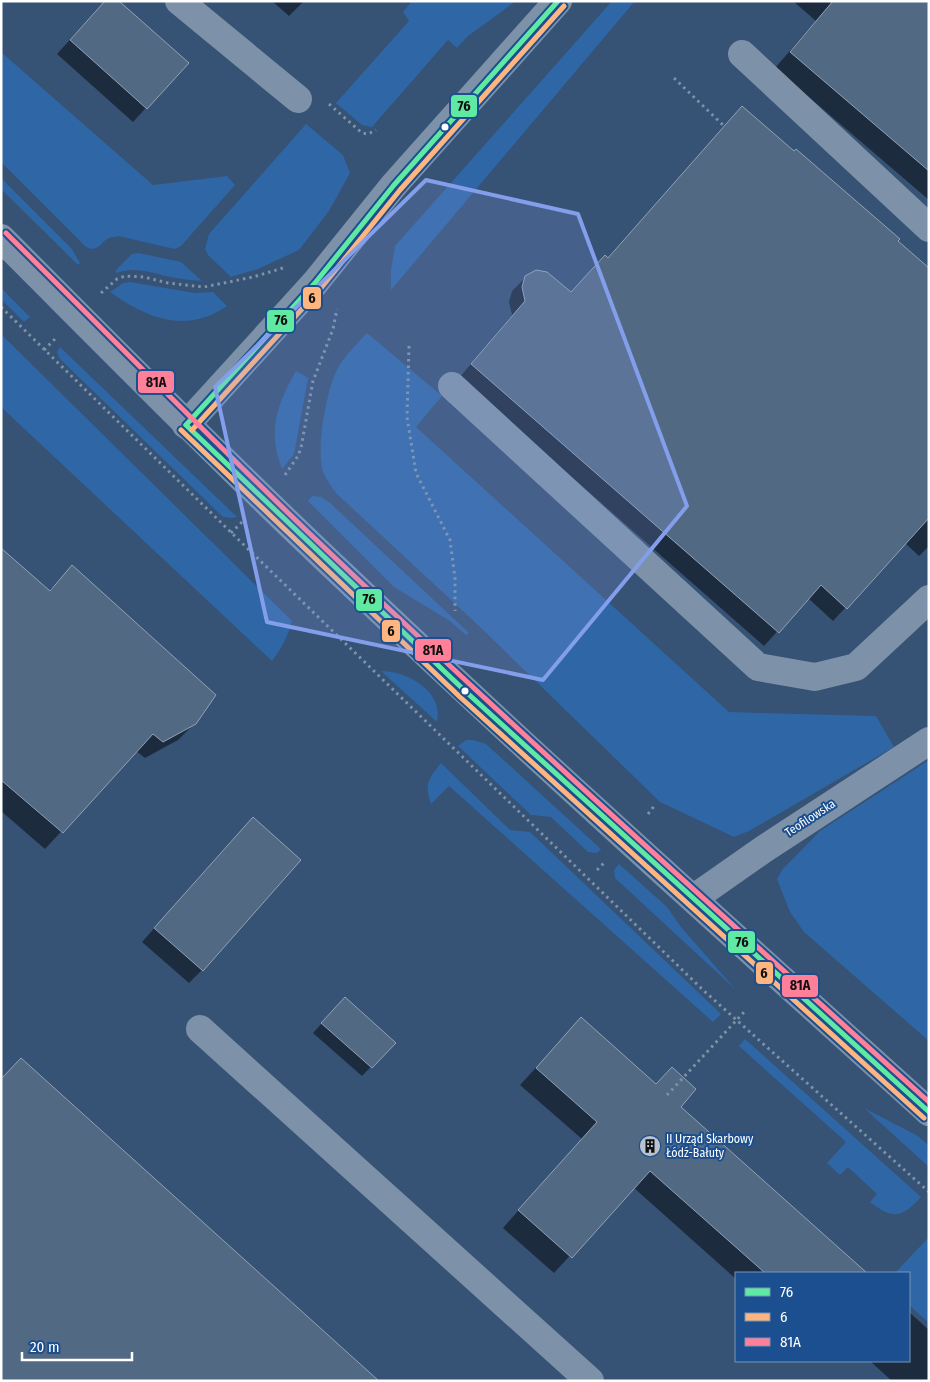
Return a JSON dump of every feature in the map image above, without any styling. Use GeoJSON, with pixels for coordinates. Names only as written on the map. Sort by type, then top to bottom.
{"type":"FeatureCollection","features":[{"type":"Feature","properties":{"kind":"street"},"geometry":{"type":"LineString","coordinates":[[179,1],[298,99]]}},
{"type":"Feature","properties":{"kind":"street"},"geometry":{"type":"LineString","coordinates":[[186,425],[325,270],[394,185],[558,1]]}},
{"type":"Feature","properties":{"kind":"street"},"geometry":{"type":"LineString","coordinates":[[742,54],[929,228]]}},
{"type":"Feature","properties":{"kind":"street"},"geometry":{"type":"LineString","coordinates":[[1,238],[186,425],[465,691],[929,1112]]}},
{"type":"Feature","properties":{"kind":"street"},"geometry":{"type":"LineString","coordinates":[[452,386],[758,666],[815,676],[856,667],[929,599]]}},
{"type":"Feature","properties":{"kind":"street","name":"Teofilowska"},"geometry":{"type":"LineString","coordinates":[[694,898],[764,849],[929,741]]}},
{"type":"Feature","properties":{"kind":"street"},"geometry":{"type":"LineString","coordinates":[[200,1029],[590,1381]]}},
{"type":"Feature","properties":{"kind":"path"},"geometry":{"type":"LineString","coordinates":[[674,78],[724,126]]}},
{"type":"Feature","properties":{"kind":"path"},"geometry":{"type":"LineString","coordinates":[[328,103],[362,133],[368,134],[376,130]]}},
{"type":"Feature","properties":{"kind":"path"},"geometry":{"type":"LineString","coordinates":[[103,290],[117,279],[125,276],[144,276],[168,283],[204,287],[253,277],[281,268],[325,270],[337,311],[333,329],[313,381],[301,448],[295,463],[284,477]]}},
{"type":"Feature","properties":{"kind":"path"},"geometry":{"type":"LineString","coordinates":[[1,307],[231,533],[703,990],[929,1192]]}},
{"type":"Feature","properties":{"kind":"path"},"geometry":{"type":"LineString","coordinates":[[44,350],[56,338]]}},
{"type":"Feature","properties":{"kind":"path"},"geometry":{"type":"LineString","coordinates":[[408,346],[407,417],[416,473],[450,540],[455,611]]}},
{"type":"Feature","properties":{"kind":"path"},"geometry":{"type":"LineString","coordinates":[[231,533],[244,519]]}},
{"type":"Feature","properties":{"kind":"path"},"geometry":{"type":"LineString","coordinates":[[667,1095],[746,1010]]}},
{"type":"Feature","properties":{"kind":"highlighted area"},"geometry":{"type":"Polygon","coordinates":[[[426,180],[578,214],[687,506],[543,680],[267,622],[215,387],[426,180]]]}},
{"type":"Feature","properties":{"kind":"shaded area"},"geometry":{"type":"Polygon","coordinates":[[[412,1],[516,1],[468,36],[457,48],[448,40],[372,127],[362,125],[336,103],[409,21],[403,12],[412,1]]]}},
{"type":"Feature","properties":{"kind":"shaded area"},"geometry":{"type":"Polygon","coordinates":[[[612,1],[635,1],[391,290],[391,270],[395,246],[612,1]]]}},
{"type":"Feature","properties":{"kind":"shaded area"},"geometry":{"type":"Polygon","coordinates":[[[1,52],[153,185],[227,176],[235,185],[181,246],[175,249],[118,236],[109,238],[96,248],[90,249],[86,247],[1,162],[1,52]]]}},
{"type":"Feature","properties":{"kind":"shaded area"},"geometry":{"type":"Polygon","coordinates":[[[306,124],[343,155],[350,173],[329,211],[299,250],[258,269],[231,277],[208,255],[205,249],[209,234],[306,124]]]}},
{"type":"Feature","properties":{"kind":"shaded area"},"geometry":{"type":"Polygon","coordinates":[[[1,178],[72,249],[80,263],[78,265],[1,189],[1,178]]]}},
{"type":"Feature","properties":{"kind":"shaded area"},"geometry":{"type":"Polygon","coordinates":[[[139,253],[181,262],[202,281],[174,278],[144,271],[130,270],[117,273],[115,271],[132,254],[139,253]]]}},
{"type":"Feature","properties":{"kind":"shaded area"},"geometry":{"type":"Polygon","coordinates":[[[130,282],[195,293],[213,292],[227,306],[212,315],[197,319],[167,320],[139,310],[110,292],[123,283],[130,282]]]}},
{"type":"Feature","properties":{"kind":"shaded area"},"geometry":{"type":"Polygon","coordinates":[[[1,288],[30,317],[24,322],[1,299],[1,288]]]}},
{"type":"Feature","properties":{"kind":"shaded area"},"geometry":{"type":"Polygon","coordinates":[[[367,333],[442,396],[416,427],[729,712],[876,716],[894,747],[749,831],[734,837],[660,802],[478,625],[336,493],[328,482],[324,474],[321,452],[325,408],[332,382],[339,367],[367,333]]]}},
{"type":"Feature","properties":{"kind":"shaded area"},"geometry":{"type":"Polygon","coordinates":[[[1,334],[292,621],[284,642],[272,661],[1,407],[1,334]]]}},
{"type":"Feature","properties":{"kind":"shaded area"},"geometry":{"type":"Polygon","coordinates":[[[60,347],[237,517],[223,517],[59,358],[57,352],[60,347]]]}},
{"type":"Feature","properties":{"kind":"shaded area"},"geometry":{"type":"Polygon","coordinates":[[[296,371],[308,378],[294,454],[282,469],[275,442],[276,418],[284,395],[296,371]]]}},
{"type":"Feature","properties":{"kind":"shaded area"},"geometry":{"type":"Polygon","coordinates":[[[312,496],[321,497],[329,502],[469,633],[466,635],[450,621],[394,587],[308,501],[312,496]]]}},
{"type":"Feature","properties":{"kind":"shaded area"},"geometry":{"type":"Polygon","coordinates":[[[381,671],[391,672],[412,679],[429,692],[435,701],[438,711],[437,722],[381,671]]]}},
{"type":"Feature","properties":{"kind":"shaded area"},"geometry":{"type":"Polygon","coordinates":[[[466,740],[486,744],[601,849],[597,853],[588,852],[551,817],[531,815],[458,746],[466,740]]]}},
{"type":"Feature","properties":{"kind":"shaded area"},"geometry":{"type":"Polygon","coordinates":[[[929,760],[929,1041],[804,932],[790,912],[777,879],[782,870],[820,831],[929,760]]]}},
{"type":"Feature","properties":{"kind":"shaded area"},"geometry":{"type":"Polygon","coordinates":[[[441,763],[510,830],[530,832],[721,1014],[713,1022],[449,786],[431,804],[428,782],[441,763]]]}},
{"type":"Feature","properties":{"kind":"shaded area"},"geometry":{"type":"Polygon","coordinates":[[[619,864],[667,907],[681,927],[736,990],[615,878],[614,870],[619,864]]]}},
{"type":"Feature","properties":{"kind":"shaded area"},"geometry":{"type":"Polygon","coordinates":[[[745,1039],[921,1197],[903,1213],[897,1214],[885,1212],[870,1202],[877,1194],[848,1167],[840,1175],[827,1163],[846,1142],[739,1046],[745,1039]]]}},
{"type":"Feature","properties":{"kind":"shaded area"},"geometry":{"type":"Polygon","coordinates":[[[864,1108],[918,1136],[929,1146],[929,1167],[864,1108]]]}},
{"type":"Feature","properties":{"kind":"shaded area"},"geometry":{"type":"Polygon","coordinates":[[[929,1237],[929,1323],[910,1306],[910,1272],[896,1272],[929,1237]]]}},
{"type":"Feature","properties":{"kind":"building"},"geometry":{"type":"Polygon","coordinates":[[[105,1],[119,1],[189,63],[147,109],[70,40],[105,1]]]}},
{"type":"Feature","properties":{"kind":"building"},"geometry":{"type":"Polygon","coordinates":[[[833,1],[929,1],[929,171],[790,52],[833,1]]]}},
{"type":"Feature","properties":{"kind":"building"},"geometry":{"type":"Polygon","coordinates":[[[742,106],[794,151],[796,149],[900,239],[898,241],[929,268],[929,518],[847,609],[821,585],[779,633],[471,364],[525,301],[522,287],[525,276],[536,270],[547,272],[571,292],[605,255],[608,258],[742,106]]]}},
{"type":"Feature","properties":{"kind":"building"},"geometry":{"type":"Polygon","coordinates":[[[1,548],[50,591],[72,565],[216,695],[196,724],[163,742],[153,734],[63,833],[1,780],[1,548]]]}},
{"type":"Feature","properties":{"kind":"building"},"geometry":{"type":"Polygon","coordinates":[[[253,817],[301,860],[203,971],[154,928],[253,817]]]}},
{"type":"Feature","properties":{"kind":"building"},"geometry":{"type":"Polygon","coordinates":[[[345,997],[396,1043],[372,1068],[321,1023],[345,997]]]}},
{"type":"Feature","properties":{"kind":"building","name":"II Urząd Skarbowy Łódź-Bałuty"},"geometry":{"type":"Polygon","coordinates":[[[581,1017],[656,1084],[672,1067],[696,1089],[681,1107],[866,1272],[764,1272],[650,1171],[572,1258],[518,1210],[597,1122],[536,1068],[581,1017]]]}},
{"type":"Feature","properties":{"kind":"building"},"geometry":{"type":"Polygon","coordinates":[[[21,1058],[379,1381],[1,1381],[1,1079],[21,1058]]]}},
{"type":"Feature","properties":{"kind":"transit line","name":"76"},"geometry":{"type":"LineString","coordinates":[[186,425],[315,283],[394,185],[558,1]]}},
{"type":"Feature","properties":{"kind":"transit line","name":"6"},"geometry":{"type":"LineString","coordinates":[[192,430],[321,288],[400,190],[564,6]]}},
{"type":"Feature","properties":{"kind":"transit line","name":"81A"},"geometry":{"type":"LineString","coordinates":[[6,233],[233,459],[385,605],[617,820],[929,1102]]}},
{"type":"Feature","properties":{"kind":"transit line","name":"76"},"geometry":{"type":"LineString","coordinates":[[186,425],[465,691],[929,1112]]}},
{"type":"Feature","properties":{"kind":"transit line","name":"6"},"geometry":{"type":"LineString","coordinates":[[181,430],[460,697],[924,1118]]}},
{"type":"Feature","properties":{"kind":"place","name":"II Urząd Skarbowy Łódź-Bałuty"},"geometry":{"type":"Point","coordinates":[650,1146]}}]}
